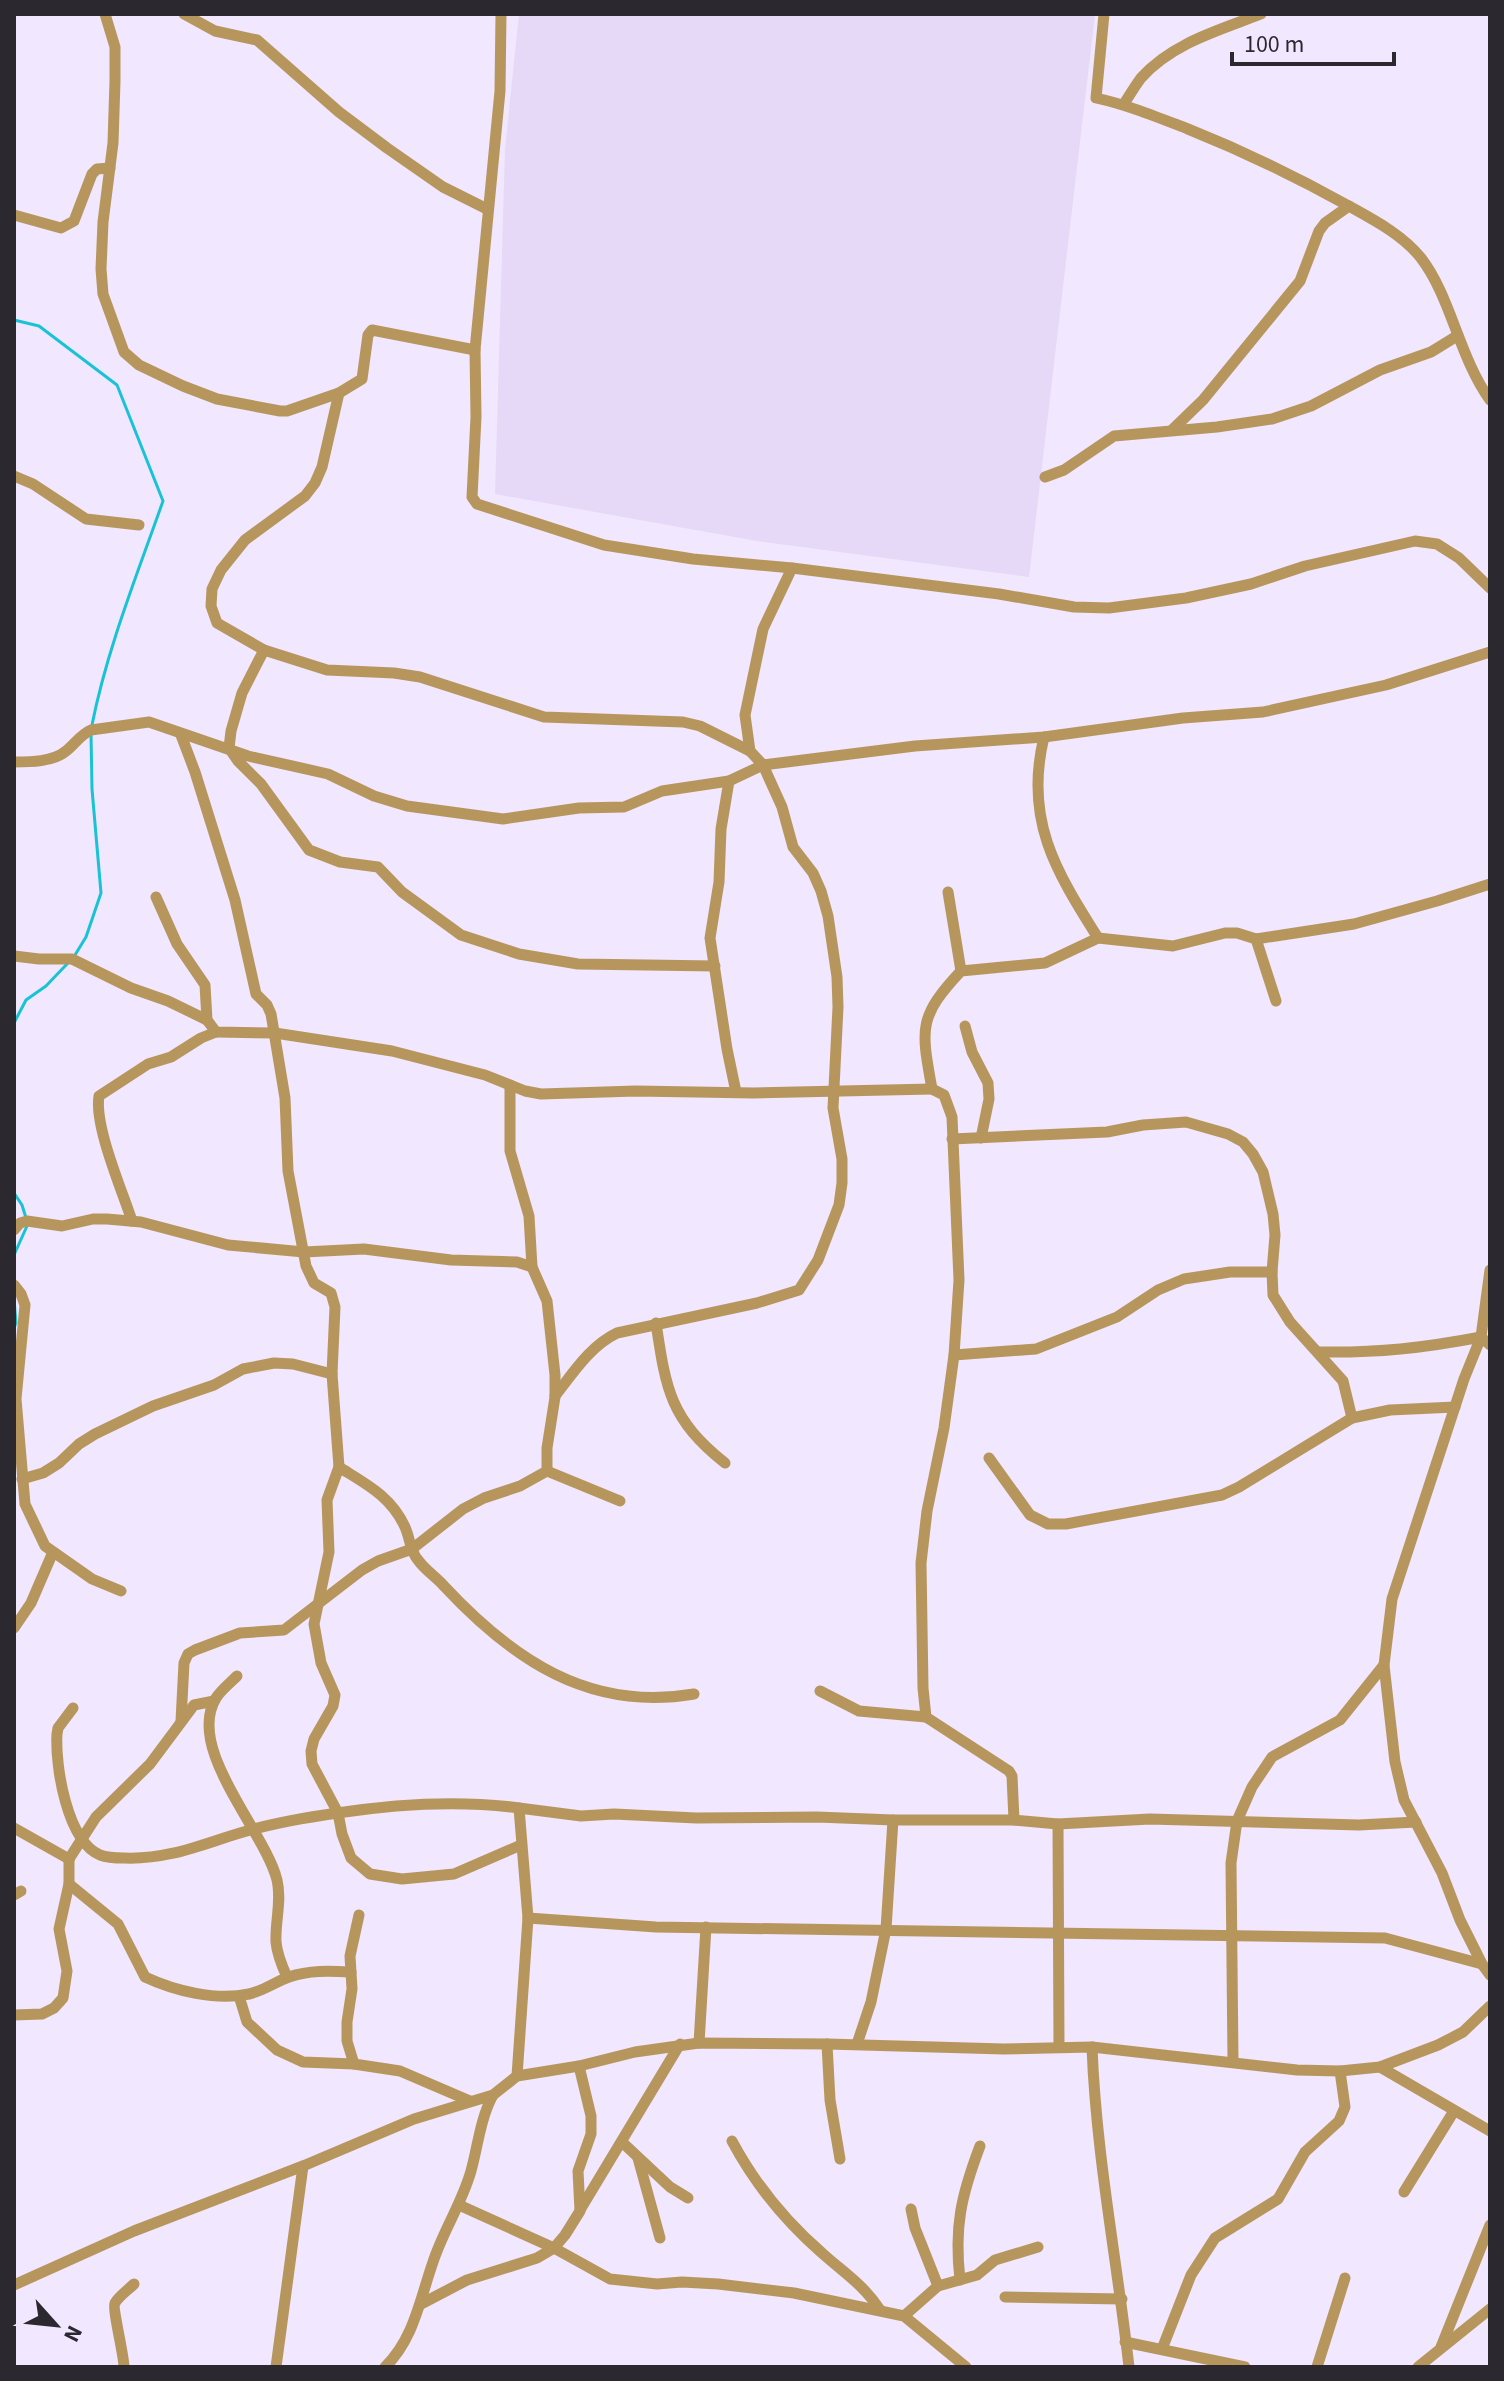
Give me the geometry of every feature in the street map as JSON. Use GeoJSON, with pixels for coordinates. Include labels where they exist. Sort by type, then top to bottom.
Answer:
{"type":"FeatureCollection","features":[{"type":"Feature","properties":{"kind":"street"},"geometry":{"type":"LineString","coordinates":[[105,14],[115,47],[113,143],[101,255],[103,294],[116,334],[132,361],[217,399],[287,411],[339,393],[362,379],[368,335],[372,330],[475,350]]}},
{"type":"Feature","properties":{"kind":"street"},"geometry":{"type":"LineString","coordinates":[[184,14],[215,31],[257,40],[339,112],[387,148],[443,187],[487,209]]}},
{"type":"Feature","properties":{"kind":"street"},"geometry":{"type":"LineString","coordinates":[[501,14],[500,91],[475,350],[472,497],[477,504],[604,545],[693,559],[999,594],[1074,607],[1109,608],[1216,592],[1305,566],[1415,541],[1437,544],[1459,558],[1490,588]]}},
{"type":"Feature","properties":{"kind":"street"},"geometry":{"type":"LineString","coordinates":[[1104,14],[1096,98],[1124,104],[1261,158],[1381,224],[1419,256],[1431,273],[1472,371],[1490,400]]}},
{"type":"Feature","properties":{"kind":"street"},"geometry":{"type":"LineString","coordinates":[[1124,104],[1141,78],[1161,61],[1209,33],[1261,14]]}},
{"type":"Feature","properties":{"kind":"street"},"geometry":{"type":"LineString","coordinates":[[14,215],[61,228],[67,226],[74,221],[92,174],[97,169],[110,168]]}},
{"type":"Feature","properties":{"kind":"street"},"geometry":{"type":"LineString","coordinates":[[1172,430],[1203,400],[1300,281],[1325,223],[1349,206]]}},
{"type":"Feature","properties":{"kind":"street"},"geometry":{"type":"LineString","coordinates":[[1045,477],[1072,466],[1114,436],[1272,419],[1311,406],[1380,370],[1431,352],[1457,336]]}},
{"type":"Feature","properties":{"kind":"street"},"geometry":{"type":"LineString","coordinates":[[339,393],[322,467],[315,483],[305,496],[245,540],[221,570],[212,589],[211,606],[217,623],[264,650],[334,671],[420,677],[544,717],[683,722],[700,726],[750,751],[763,765],[782,807],[793,847],[813,873],[828,916],[838,1007],[833,1089],[834,1120],[842,1159],[841,1194],[823,1248],[804,1286],[757,1303],[656,1323],[607,1337],[586,1357],[555,1397]]}},
{"type":"Feature","properties":{"kind":"street"},"geometry":{"type":"LineString","coordinates":[[14,476],[33,484],[86,519],[139,525]]}},
{"type":"Feature","properties":{"kind":"street"},"geometry":{"type":"LineString","coordinates":[[750,751],[745,715],[763,629],[792,568]]}},
{"type":"Feature","properties":{"kind":"street"},"geometry":{"type":"LineString","coordinates":[[264,650],[242,693],[229,748],[261,784],[309,850],[340,862],[378,867],[402,892],[461,935],[519,954],[578,964],[715,966]]}},
{"type":"Feature","properties":{"kind":"street"},"geometry":{"type":"LineString","coordinates":[[14,762],[57,757],[91,730],[142,722],[248,756],[328,774],[374,796],[407,806],[503,819],[579,808],[624,807],[662,791],[729,781],[763,765],[915,746],[1044,737],[1183,718],[1263,712],[1386,685],[1490,652]]}},
{"type":"Feature","properties":{"kind":"street"},"geometry":{"type":"LineString","coordinates":[[181,735],[235,900],[256,994],[267,1005],[275,1033],[285,1098],[288,1171],[310,1278],[331,1293],[335,1307],[332,1374],[339,1467],[327,1500],[329,1552],[314,1624],[321,1663],[335,1695],[333,1706],[311,1751],[312,1764],[338,1813],[351,1858],[370,1874],[420,1879],[454,1874],[521,1845]]}},
{"type":"Feature","properties":{"kind":"street"},"geometry":{"type":"LineString","coordinates":[[1044,737],[1037,784],[1041,828],[1069,891],[1098,938]]}},
{"type":"Feature","properties":{"kind":"street"},"geometry":{"type":"LineString","coordinates":[[729,781],[710,938],[736,1092]]}},
{"type":"Feature","properties":{"kind":"street"},"geometry":{"type":"LineString","coordinates":[[932,1089],[925,1027],[927,1018],[937,996],[961,971],[1045,963],[1098,938],[1173,946],[1225,933],[1256,939],[1367,921],[1490,884]]}},
{"type":"Feature","properties":{"kind":"street"},"geometry":{"type":"LineString","coordinates":[[948,892],[961,971]]}},
{"type":"Feature","properties":{"kind":"street"},"geometry":{"type":"LineString","coordinates":[[156,897],[177,944],[205,985],[207,1020]]}},
{"type":"Feature","properties":{"kind":"street"},"geometry":{"type":"LineString","coordinates":[[1256,939],[1276,1001]]}},
{"type":"Feature","properties":{"kind":"street"},"geometry":{"type":"LineString","coordinates":[[14,956],[72,959],[207,1020],[216,1032]]}},
{"type":"Feature","properties":{"kind":"street"},"geometry":{"type":"LineString","coordinates":[[965,1026],[972,1052],[988,1083],[989,1099],[981,1138]]}},
{"type":"Feature","properties":{"kind":"street"},"geometry":{"type":"LineString","coordinates":[[132,1221],[105,1139],[97,1105],[99,1096],[148,1064],[171,1057],[216,1032],[275,1033],[392,1051],[485,1075],[541,1094],[932,1089],[944,1095],[948,1102],[952,1139],[959,1280],[954,1355],[921,1563],[926,1717]]}},
{"type":"Feature","properties":{"kind":"street"},"geometry":{"type":"LineString","coordinates":[[510,1085],[510,1151],[529,1216],[532,1267],[547,1301],[555,1397],[547,1448],[547,1471]]}},
{"type":"Feature","properties":{"kind":"street"},"geometry":{"type":"LineString","coordinates":[[952,1139],[1107,1132],[1143,1125],[1186,1122],[1228,1134],[1243,1142],[1263,1172],[1275,1235],[1273,1295],[1280,1308],[1343,1381],[1352,1418]]}},
{"type":"Feature","properties":{"kind":"street"},"geometry":{"type":"LineString","coordinates":[[14,1230],[27,1221],[51,1226],[93,1219],[132,1221],[218,1244],[304,1252],[364,1249],[451,1260],[517,1262],[532,1267]]}},
{"type":"Feature","properties":{"kind":"street"},"geometry":{"type":"LineString","coordinates":[[1490,1270],[1486,1341],[1455,1407],[1392,1599],[1384,1665],[1395,1762],[1404,1800],[1429,1844],[1460,1920],[1490,1975]]}},
{"type":"Feature","properties":{"kind":"street"},"geometry":{"type":"LineString","coordinates":[[954,1355],[1036,1349],[1117,1317],[1158,1290],[1184,1279],[1230,1272],[1272,1272]]}},
{"type":"Feature","properties":{"kind":"street"},"geometry":{"type":"LineString","coordinates":[[14,1285],[25,1305],[16,1399],[25,1504],[41,1543],[92,1579],[121,1591]]}},
{"type":"Feature","properties":{"kind":"street"},"geometry":{"type":"LineString","coordinates":[[656,1323],[665,1380],[678,1414],[690,1431],[725,1463]]}},
{"type":"Feature","properties":{"kind":"street"},"geometry":{"type":"LineString","coordinates":[[1319,1352],[1374,1353],[1486,1341]]}},
{"type":"Feature","properties":{"kind":"street"},"geometry":{"type":"LineString","coordinates":[[22,1479],[43,1473],[95,1434],[153,1406],[214,1385],[243,1369],[274,1363],[293,1364],[332,1374]]}},
{"type":"Feature","properties":{"kind":"street"},"geometry":{"type":"LineString","coordinates":[[989,1458],[1030,1515],[1048,1524],[1066,1524],[1222,1495],[1352,1418],[1390,1410],[1455,1407]]}},
{"type":"Feature","properties":{"kind":"street"},"geometry":{"type":"LineString","coordinates":[[339,1467],[387,1498],[406,1529],[416,1558],[458,1603],[503,1643],[572,1683],[604,1693],[694,1694]]}},
{"type":"Feature","properties":{"kind":"street"},"geometry":{"type":"LineString","coordinates":[[547,1471],[620,1501]]}},
{"type":"Feature","properties":{"kind":"street"},"geometry":{"type":"LineString","coordinates":[[181,1721],[181,1680],[188,1654],[240,1633],[284,1630],[362,1570],[412,1549],[463,1509],[520,1486],[547,1471]]}},
{"type":"Feature","properties":{"kind":"street"},"geometry":{"type":"LineString","coordinates":[[14,1628],[31,1603],[53,1552]]}},
{"type":"Feature","properties":{"kind":"street"},"geometry":{"type":"LineString","coordinates":[[1233,2061],[1231,1863],[1237,1821],[1252,1787],[1272,1757],[1340,1720],[1384,1665]]}},
{"type":"Feature","properties":{"kind":"street"},"geometry":{"type":"LineString","coordinates":[[237,1676],[214,1701],[209,1728],[213,1754],[277,1881],[279,1907],[276,1943],[287,1977]]}},
{"type":"Feature","properties":{"kind":"street"},"geometry":{"type":"LineString","coordinates":[[820,1691],[859,1711],[926,1717],[1009,1771],[1012,1776],[1014,1820]]}},
{"type":"Feature","properties":{"kind":"street"},"geometry":{"type":"LineString","coordinates":[[14,2015],[42,2014],[54,2008],[63,1998],[67,1971],[59,1929],[69,1884],[69,1859],[81,1838],[107,1805],[150,1764],[194,1705],[214,1701]]}},
{"type":"Feature","properties":{"kind":"street"},"geometry":{"type":"LineString","coordinates":[[73,1708],[58,1728],[65,1800],[81,1838],[98,1854],[109,1857],[165,1857],[252,1829],[338,1813],[450,1803],[488,1804],[581,1816],[1014,1820],[1058,1824],[1150,1819],[1359,1825],[1416,1822]]}},
{"type":"Feature","properties":{"kind":"street"},"geometry":{"type":"LineString","coordinates":[[517,2076],[528,1918],[519,1808]]}},
{"type":"Feature","properties":{"kind":"street"},"geometry":{"type":"LineString","coordinates":[[857,2044],[871,2002],[886,1929],[893,1820]]}},
{"type":"Feature","properties":{"kind":"street"},"geometry":{"type":"LineString","coordinates":[[1058,1824],[1059,2047]]}},
{"type":"Feature","properties":{"kind":"street"},"geometry":{"type":"LineString","coordinates":[[14,1828],[69,1859]]}},
{"type":"Feature","properties":{"kind":"street"},"geometry":{"type":"LineString","coordinates":[[69,1884],[118,1924],[145,1977],[199,1993],[239,1996],[307,1972],[351,1972]]}},
{"type":"Feature","properties":{"kind":"street"},"geometry":{"type":"LineString","coordinates":[[354,2064],[347,2041],[350,1956],[359,1915]]}},
{"type":"Feature","properties":{"kind":"street"},"geometry":{"type":"LineString","coordinates":[[528,1918],[656,1927],[1385,1938],[1482,1964]]}},
{"type":"Feature","properties":{"kind":"street"},"geometry":{"type":"LineString","coordinates":[[699,2043],[706,1927]]}},
{"type":"Feature","properties":{"kind":"street"},"geometry":{"type":"LineString","coordinates":[[239,1996],[247,2022],[259,2036],[284,2055],[303,2062],[354,2064],[400,2071],[470,2101]]}},
{"type":"Feature","properties":{"kind":"street"},"geometry":{"type":"LineString","coordinates":[[14,2285],[134,2231],[303,2166],[414,2119],[493,2095],[517,2076],[579,2066],[635,2052],[699,2043],[1004,2049],[1092,2047],[1340,2071],[1380,2067],[1407,2058],[1463,2032],[1490,2006]]}},
{"type":"Feature","properties":{"kind":"street"},"geometry":{"type":"LineString","coordinates":[[421,2304],[467,2280],[537,2258],[554,2248],[623,2143],[680,2044]]}},
{"type":"Feature","properties":{"kind":"street"},"geometry":{"type":"LineString","coordinates":[[827,2044],[830,2100],[840,2159]]}},
{"type":"Feature","properties":{"kind":"street"},"geometry":{"type":"LineString","coordinates":[[1092,2047],[1100,2168],[1122,2299],[1129,2367]]}},
{"type":"Feature","properties":{"kind":"street"},"geometry":{"type":"LineString","coordinates":[[579,2066],[591,2116],[591,2134],[578,2171],[580,2211]]}},
{"type":"Feature","properties":{"kind":"street"},"geometry":{"type":"LineString","coordinates":[[1380,2067],[1490,2131]]}},
{"type":"Feature","properties":{"kind":"street"},"geometry":{"type":"LineString","coordinates":[[1162,2349],[1191,2275],[1215,2238],[1278,2199],[1305,2152],[1339,2121],[1345,2107],[1340,2071]]}},
{"type":"Feature","properties":{"kind":"street"},"geometry":{"type":"LineString","coordinates":[[385,2367],[397,2356],[421,2304],[433,2262],[471,2173],[483,2120],[493,2095]]}},
{"type":"Feature","properties":{"kind":"street"},"geometry":{"type":"LineString","coordinates":[[1404,2192],[1454,2111]]}},
{"type":"Feature","properties":{"kind":"street"},"geometry":{"type":"LineString","coordinates":[[732,2141],[762,2191],[822,2254],[864,2288],[880,2310]]}},
{"type":"Feature","properties":{"kind":"street"},"geometry":{"type":"LineString","coordinates":[[623,2143],[670,2187],[688,2198]]}},
{"type":"Feature","properties":{"kind":"street"},"geometry":{"type":"LineString","coordinates":[[960,2280],[956,2246],[958,2220],[980,2146]]}},
{"type":"Feature","properties":{"kind":"street"},"geometry":{"type":"LineString","coordinates":[[638,2156],[660,2238]]}},
{"type":"Feature","properties":{"kind":"street"},"geometry":{"type":"LineString","coordinates":[[276,2367],[303,2166]]}},
{"type":"Feature","properties":{"kind":"street"},"geometry":{"type":"LineString","coordinates":[[459,2205],[554,2248],[610,2279],[657,2284],[718,2284],[794,2293],[904,2316],[966,2367]]}},
{"type":"Feature","properties":{"kind":"street"},"geometry":{"type":"LineString","coordinates":[[911,2209],[919,2240],[938,2286]]}},
{"type":"Feature","properties":{"kind":"street"},"geometry":{"type":"LineString","coordinates":[[1441,2347],[1490,2225]]}},
{"type":"Feature","properties":{"kind":"street"},"geometry":{"type":"LineString","coordinates":[[904,2316],[938,2286],[977,2275],[995,2260],[1038,2247]]}},
{"type":"Feature","properties":{"kind":"street"},"geometry":{"type":"LineString","coordinates":[[1317,2367],[1345,2278]]}},
{"type":"Feature","properties":{"kind":"street"},"geometry":{"type":"LineString","coordinates":[[124,2367],[123,2343],[112,2309],[114,2303],[134,2284]]}},
{"type":"Feature","properties":{"kind":"street"},"geometry":{"type":"LineString","coordinates":[[1005,2297],[1122,2299]]}},
{"type":"Feature","properties":{"kind":"street"},"geometry":{"type":"LineString","coordinates":[[1418,2367],[1490,2309]]}},
{"type":"Feature","properties":{"kind":"street"},"geometry":{"type":"LineString","coordinates":[[1125,2342],[1245,2367]]}},
{"type":"Feature","properties":{"kind":"street"},"geometry":{"type":"LineString","coordinates":[[1178,2354],[1185,2367]]}},
{"type":"Feature","properties":{"kind":"shaded area"},"geometry":{"type":"Polygon","coordinates":[[[519,14],[1095,14],[1029,577],[757,541],[495,494],[505,150],[519,14]]]}},
{"type":"Feature","properties":{"kind":"waterway"},"geometry":{"type":"LineString","coordinates":[[14,320],[39,326],[117,385],[163,501],[114,640],[92,725]]}},
{"type":"Feature","properties":{"kind":"waterway"},"geometry":{"type":"LineString","coordinates":[[75,955],[86,937],[101,893],[92,789],[91,733]]}},
{"type":"Feature","properties":{"kind":"waterway"},"geometry":{"type":"LineString","coordinates":[[14,1023],[26,1000],[46,986],[67,964]]}},
{"type":"Feature","properties":{"kind":"waterway"},"geometry":{"type":"LineString","coordinates":[[14,1193],[26,1218]]}},
{"type":"Feature","properties":{"kind":"waterway"},"geometry":{"type":"LineString","coordinates":[[14,1255],[27,1226]]}},
{"type":"Feature","properties":{"kind":"waterway"},"geometry":{"type":"LineString","coordinates":[[14,1299],[14,1328]]}}]}
